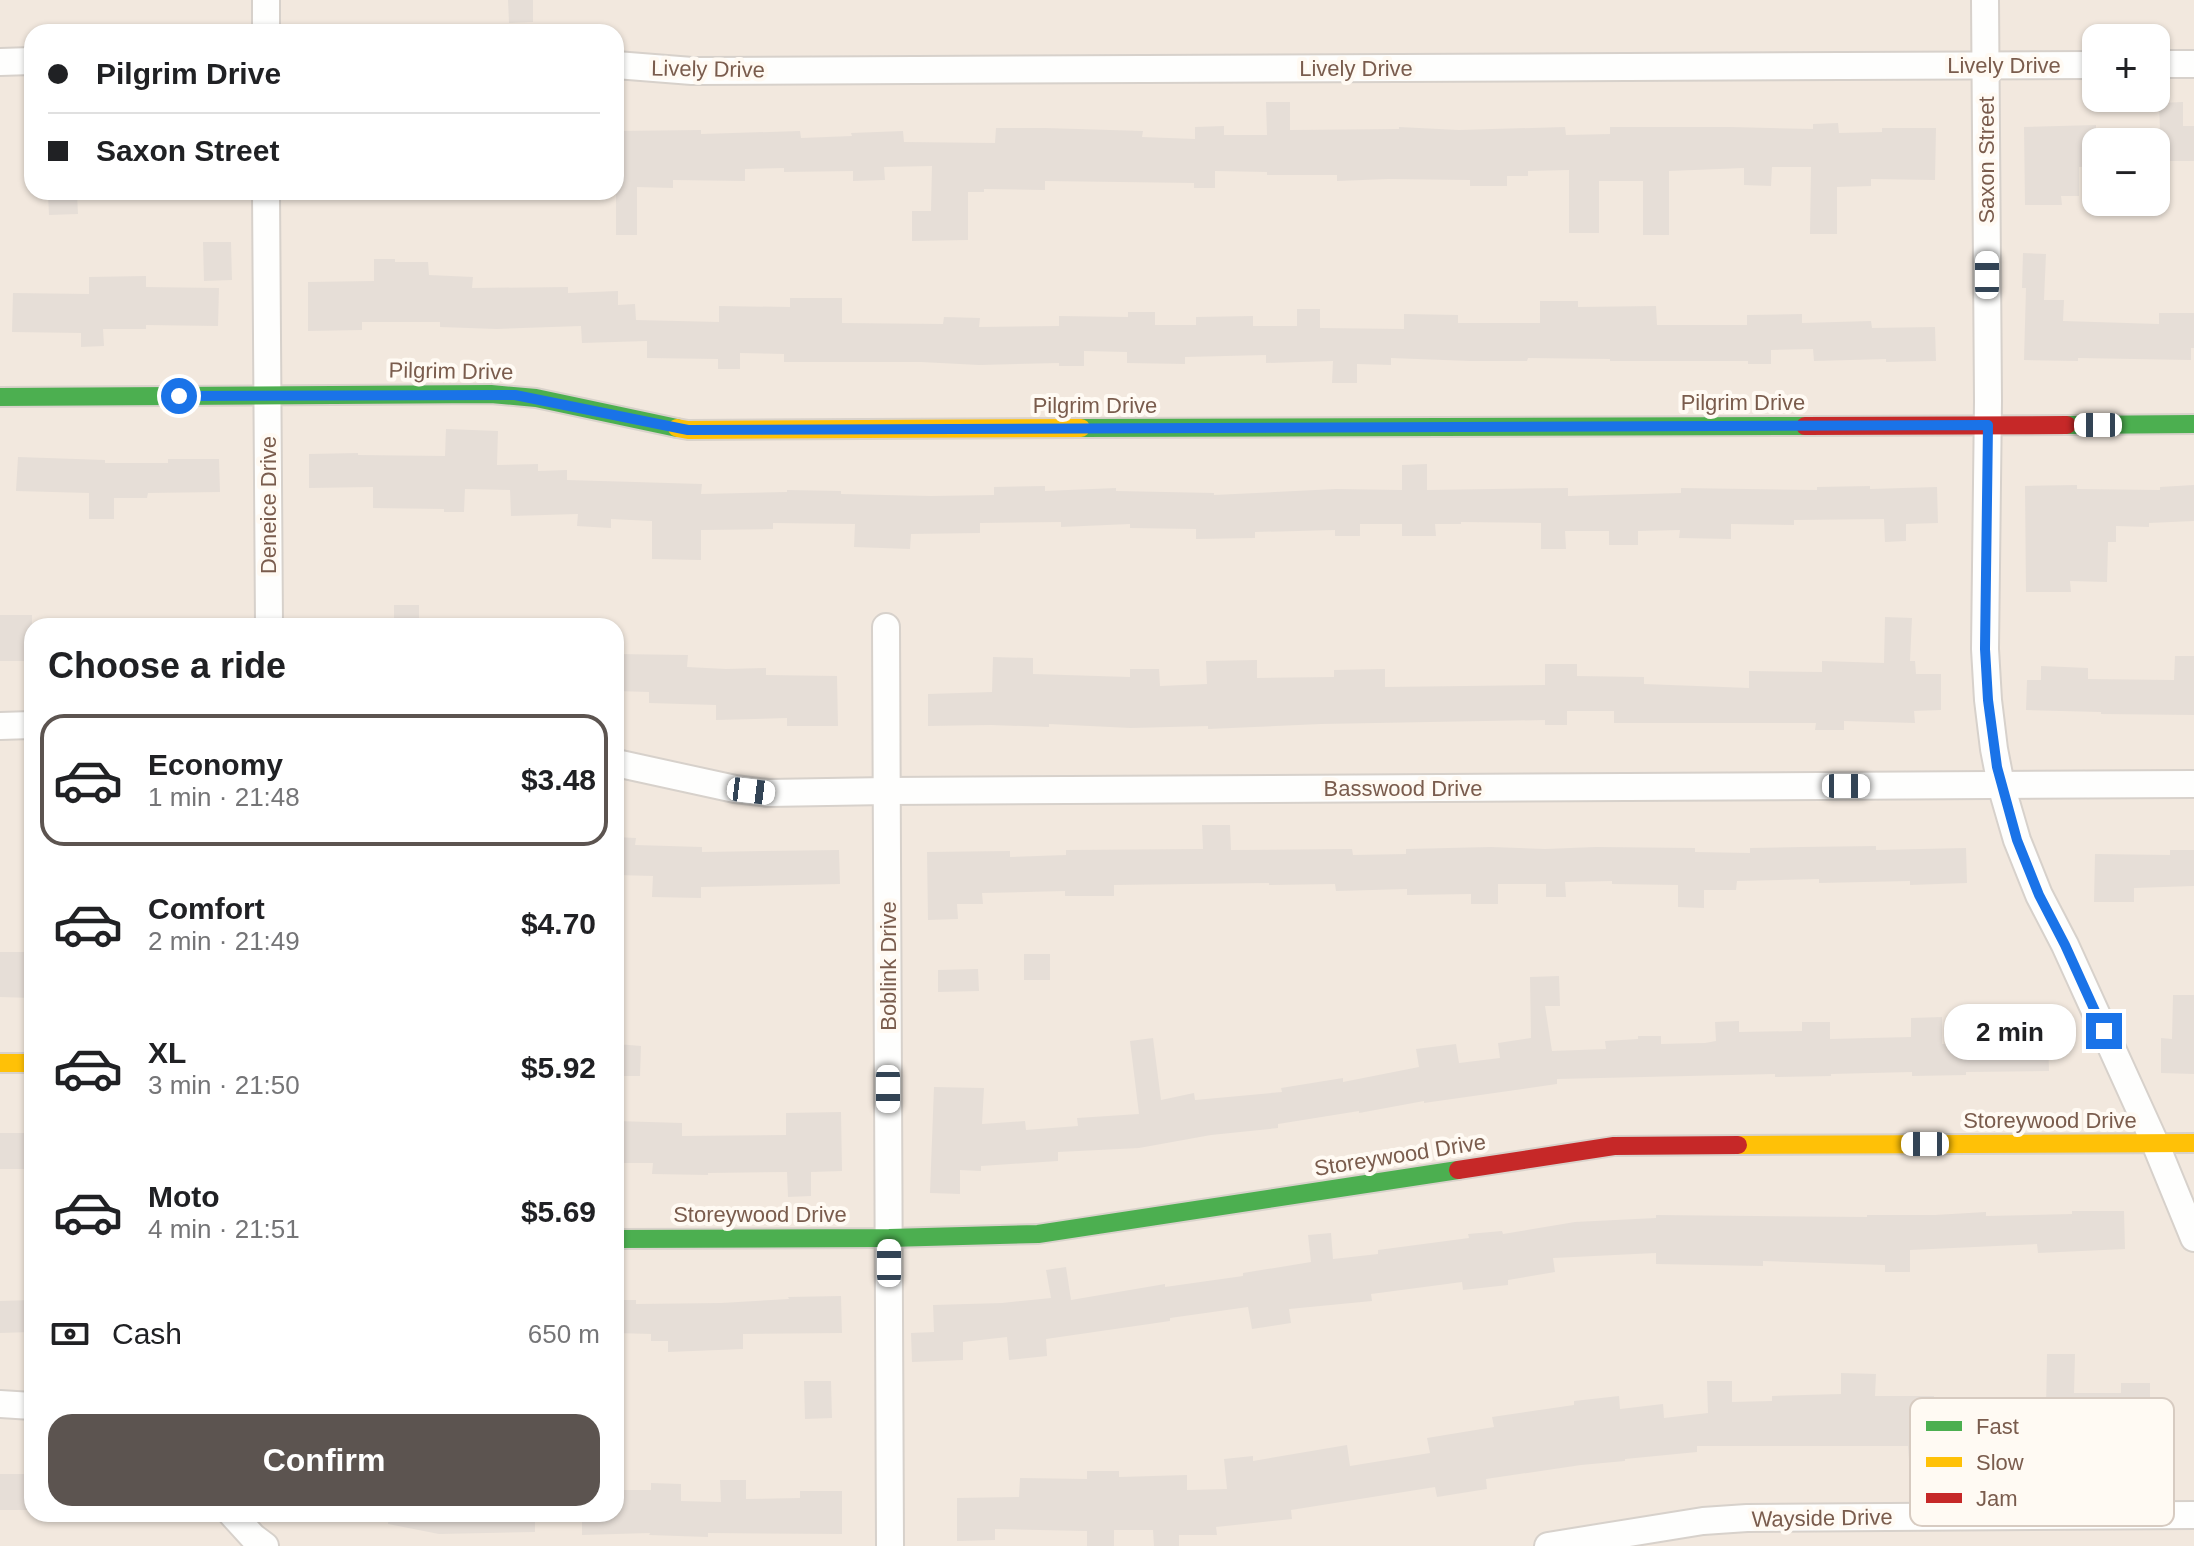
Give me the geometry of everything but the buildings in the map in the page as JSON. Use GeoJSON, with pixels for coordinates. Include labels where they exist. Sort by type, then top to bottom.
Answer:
{"type":"FeatureCollection","features":[{"type":"Feature","properties":{"kind":"street"},"geometry":{"type":"LineString","coordinates":[[266,0],[266,24]]}},
{"type":"Feature","properties":{"kind":"street","name":"Saxon Street"},"geometry":{"type":"LineString","coordinates":[[1985,0],[1988,425],[1985,649],[1994,749],[2017,840],[2039,895],[2155,1143],[2194,1238]]}},
{"type":"Feature","properties":{"kind":"street"},"geometry":{"type":"LineString","coordinates":[[0,62],[24,61]]}},
{"type":"Feature","properties":{"kind":"street"},"geometry":{"type":"LineString","coordinates":[[2170,64],[2194,64]]}},
{"type":"Feature","properties":{"kind":"street","name":"Lively Drive"},"geometry":{"type":"LineString","coordinates":[[624,66],[692,71],[2082,65]]}},
{"type":"Feature","properties":{"kind":"street","name":"Deneice Drive"},"geometry":{"type":"LineString","coordinates":[[266,200],[269,618]]}},
{"type":"Feature","properties":{"kind":"street","name":"Pilgrim Drive"},"geometry":{"type":"LineString","coordinates":[[0,397],[515,395],[688,430],[2194,424]]}},
{"type":"Feature","properties":{"kind":"street","name":"Boblink Drive"},"geometry":{"type":"LineString","coordinates":[[886,627],[890,1546]]}},
{"type":"Feature","properties":{"kind":"street"},"geometry":{"type":"LineString","coordinates":[[0,726],[24,725]]}},
{"type":"Feature","properties":{"kind":"street","name":"Basswood Drive"},"geometry":{"type":"LineString","coordinates":[[624,765],[735,789],[768,793],[2194,784]]}},
{"type":"Feature","properties":{"kind":"street"},"geometry":{"type":"LineString","coordinates":[[0,1063],[24,1063]]}},
{"type":"Feature","properties":{"kind":"street","name":"Storeywood Drive"},"geometry":{"type":"LineString","coordinates":[[624,1239],[889,1238],[1062,1231],[1614,1146],[2194,1143]]}},
{"type":"Feature","properties":{"kind":"street"},"geometry":{"type":"LineString","coordinates":[[0,1404],[24,1406]]}},
{"type":"Feature","properties":{"kind":"street","name":"Wayside Drive"},"geometry":{"type":"LineString","coordinates":[[2174,1515],[2194,1515]]}},
{"type":"Feature","properties":{"kind":"street","name":"Wayside Drive"},"geometry":{"type":"LineString","coordinates":[[1548,1546],[1703,1521],[1910,1517]]}},
{"type":"Feature","properties":{"kind":"street"},"geometry":{"type":"LineString","coordinates":[[239,1522],[265,1546]]}},
{"type":"Feature","properties":{"kind":"shaded area"},"geometry":{"type":"Polygon","coordinates":[[[0,0],[2194,0],[2194,1546],[0,1546],[0,0]]]}},
{"type":"Feature","properties":{"kind":"traffic: fast"},"geometry":{"type":"LineString","coordinates":[[0,397],[491,394],[536,398],[677,428]]}},
{"type":"Feature","properties":{"kind":"traffic: fast"},"geometry":{"type":"LineString","coordinates":[[2067,425],[2194,424]]}},
{"type":"Feature","properties":{"kind":"traffic: fast"},"geometry":{"type":"LineString","coordinates":[[1081,428],[1805,426]]}},
{"type":"Feature","properties":{"kind":"traffic: fast"},"geometry":{"type":"LineString","coordinates":[[624,1239],[1038,1234],[1458,1170]]}},
{"type":"Feature","properties":{"kind":"traffic: slow"},"geometry":{"type":"LineString","coordinates":[[677,428],[1081,428]]}},
{"type":"Feature","properties":{"kind":"traffic: slow"},"geometry":{"type":"LineString","coordinates":[[0,1063],[24,1063]]}},
{"type":"Feature","properties":{"kind":"traffic: slow"},"geometry":{"type":"LineString","coordinates":[[1738,1145],[2194,1143]]}},
{"type":"Feature","properties":{"kind":"traffic: jam"},"geometry":{"type":"LineString","coordinates":[[1805,426],[2067,425]]}},
{"type":"Feature","properties":{"kind":"traffic: jam"},"geometry":{"type":"LineString","coordinates":[[1458,1170],[1614,1146],[1738,1145]]}},
{"type":"Feature","properties":{"kind":"route"},"geometry":{"type":"LineString","coordinates":[[179,396],[515,395],[688,430],[1988,425],[1985,649],[1997,767],[2017,840],[2039,895],[2104,1031]]}}]}
